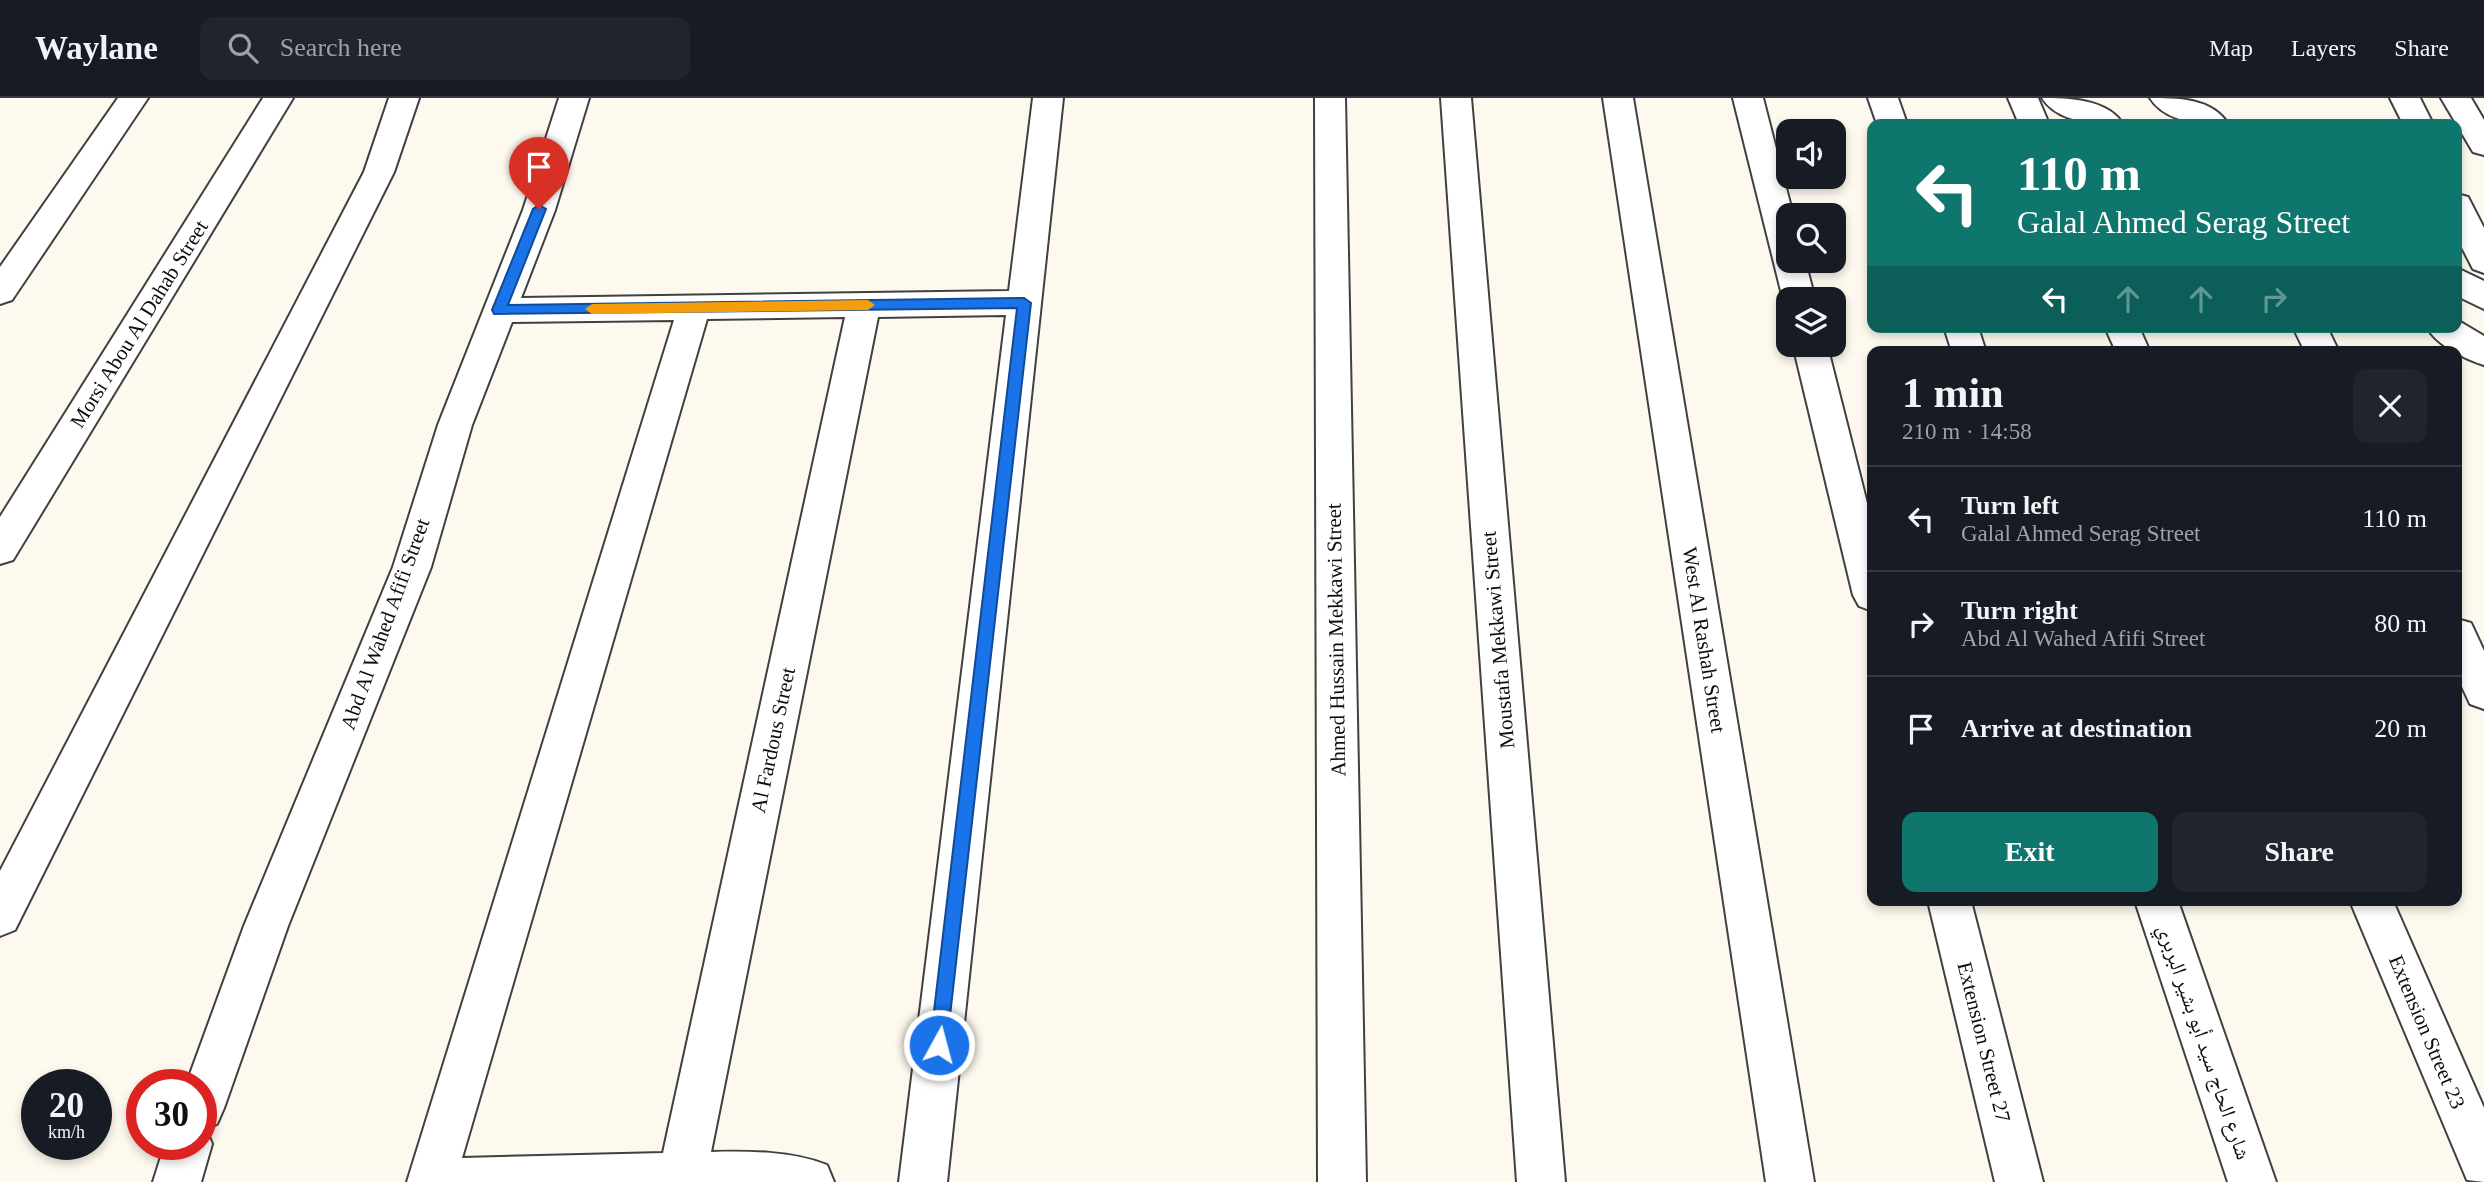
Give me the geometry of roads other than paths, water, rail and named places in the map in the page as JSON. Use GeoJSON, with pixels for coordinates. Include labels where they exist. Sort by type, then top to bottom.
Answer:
{"type":"FeatureCollection","features":[{"type":"Feature","properties":{"kind":"street"},"geometry":{"type":"LineString","coordinates":[[0,292],[133,98]]}},
{"type":"Feature","properties":{"kind":"street","name":"Morsi Abou Al Dahab Street"},"geometry":{"type":"LineString","coordinates":[[0,549],[278,98]]}},
{"type":"Feature","properties":{"kind":"street"},"geometry":{"type":"LineString","coordinates":[[0,915],[379,172],[404,98]]}},
{"type":"Feature","properties":{"kind":"street"},"geometry":{"type":"LineString","coordinates":[[574,98],[585,98]]}},
{"type":"Feature","properties":{"kind":"street","name":"Abd Al Wahed Afifi Street"},"geometry":{"type":"LineString","coordinates":[[215,1069],[266,926],[404,587],[444,459],[539,209],[574,98]]}},
{"type":"Feature","properties":{"kind":"street"},"geometry":{"type":"LineString","coordinates":[[923,1182],[1048,98]]}},
{"type":"Feature","properties":{"kind":"street","name":"Ahmed Hussain Mekkawi Street"},"geometry":{"type":"LineString","coordinates":[[1330,98],[1342,1182]]}},
{"type":"Feature","properties":{"kind":"street","name":"Moustafa Mekkawi Street"},"geometry":{"type":"LineString","coordinates":[[1455,98],[1541,1182]]}},
{"type":"Feature","properties":{"kind":"street","name":"West Al Rashah Street"},"geometry":{"type":"LineString","coordinates":[[1618,98],[1790,1182]]}},
{"type":"Feature","properties":{"kind":"street"},"geometry":{"type":"LineString","coordinates":[[1748,98],[1776,209]]}},
{"type":"Feature","properties":{"kind":"street"},"geometry":{"type":"LineString","coordinates":[[1883,98],[1890,119]]}},
{"type":"Feature","properties":{"kind":"street"},"geometry":{"type":"LineString","coordinates":[[2023,98],[2032,119]]}},
{"type":"Feature","properties":{"kind":"street"},"geometry":{"type":"LineString","coordinates":[[2057,98],[2098,119]]}},
{"type":"Feature","properties":{"kind":"street"},"geometry":{"type":"LineString","coordinates":[[2165,98],[2198,114]]}},
{"type":"Feature","properties":{"kind":"street"},"geometry":{"type":"LineString","coordinates":[[2405,98],[2416,119]]}},
{"type":"Feature","properties":{"kind":"street"},"geometry":{"type":"LineString","coordinates":[[2456,98],[2484,145]]}},
{"type":"Feature","properties":{"kind":"street"},"geometry":{"type":"LineString","coordinates":[[2462,215],[2484,261]]}},
{"type":"Feature","properties":{"kind":"street"},"geometry":{"type":"LineString","coordinates":[[2462,283],[2484,297]]}},
{"type":"Feature","properties":{"kind":"street"},"geometry":{"type":"LineString","coordinates":[[499,310],[1024,303]]}},
{"type":"Feature","properties":{"kind":"street","name":"Al Fardous Street"},"geometry":{"type":"LineString","coordinates":[[682,1176],[864,305]]}},
{"type":"Feature","properties":{"kind":"street"},"geometry":{"type":"LineString","coordinates":[[431,1182],[694,307]]}},
{"type":"Feature","properties":{"kind":"street"},"geometry":{"type":"LineString","coordinates":[[2453,333],[2484,352]]}},
{"type":"Feature","properties":{"kind":"street"},"geometry":{"type":"LineString","coordinates":[[1813,357],[1867,575]]}},
{"type":"Feature","properties":{"kind":"street"},"geometry":{"type":"LineString","coordinates":[[2462,646],[2484,692]]}},
{"type":"Feature","properties":{"kind":"street","name":"Extension Street 27"},"geometry":{"type":"LineString","coordinates":[[1950,906],[2019,1182]]}},
{"type":"Feature","properties":{"kind":"street","name":"شارع الحاج سيد أبو بشير البربري"},"geometry":{"type":"LineString","coordinates":[[2158,906],[2252,1182]]}},
{"type":"Feature","properties":{"kind":"street","name":"Extension Street 23"},"geometry":{"type":"LineString","coordinates":[[2373,906],[2484,1163]]}},
{"type":"Feature","properties":{"kind":"street"},"geometry":{"type":"LineString","coordinates":[[177,1182],[184,1160]]}},
{"type":"Feature","properties":{"kind":"street"},"geometry":{"type":"LineString","coordinates":[[460,1182],[682,1176],[810,1182]]}}]}
